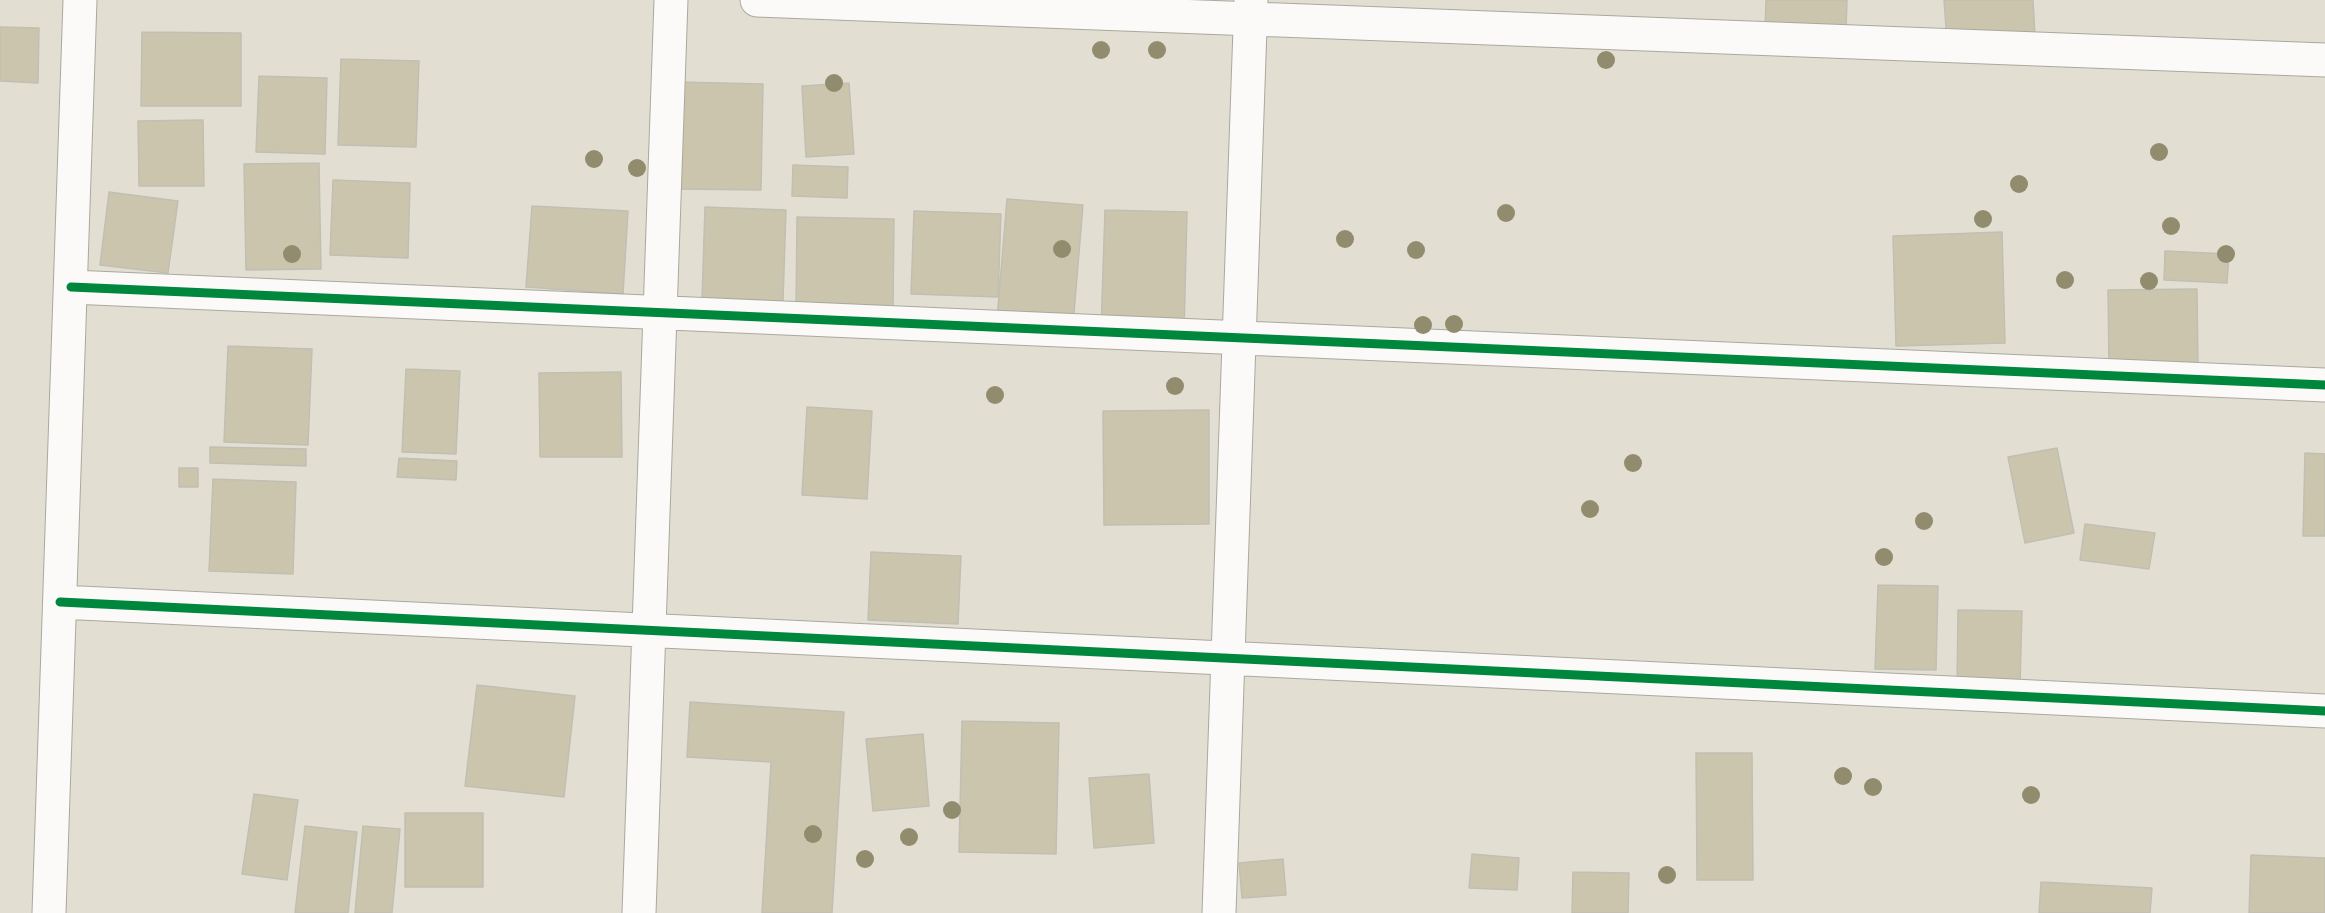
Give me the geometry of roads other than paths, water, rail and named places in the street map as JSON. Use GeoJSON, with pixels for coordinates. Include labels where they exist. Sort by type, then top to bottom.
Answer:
{"type":"FeatureCollection","features":[{"type":"Feature","properties":{"kind":"street"},"geometry":{"type":"LineString","coordinates":[[49,913],[81,0]]}},
{"type":"Feature","properties":{"kind":"street"},"geometry":{"type":"LineString","coordinates":[[639,913],[671,0]]}},
{"type":"Feature","properties":{"kind":"street"},"geometry":{"type":"LineString","coordinates":[[757,0],[1250,10],[2325,60]]}},
{"type":"Feature","properties":{"kind":"street"},"geometry":{"type":"LineString","coordinates":[[1219,913],[1250,10]]}},
{"type":"Feature","properties":{"kind":"street"},"geometry":{"type":"LineString","coordinates":[[71,287],[2325,385]]}},
{"type":"Feature","properties":{"kind":"street"},"geometry":{"type":"LineString","coordinates":[[60,602],[2325,711]]}}]}
